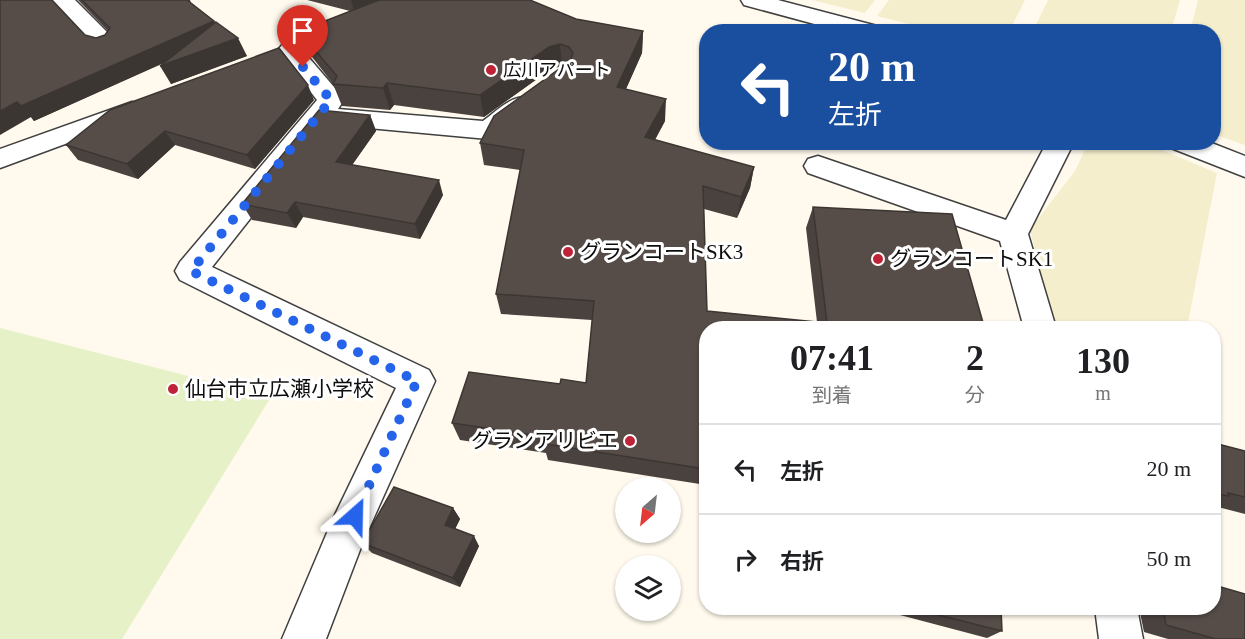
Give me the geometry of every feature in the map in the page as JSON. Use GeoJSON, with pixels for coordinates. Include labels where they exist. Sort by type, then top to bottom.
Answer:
{"type":"FeatureCollection","features":[{"type":"Feature","properties":{"kind":"street"},"geometry":{"type":"LineString","coordinates":[[62,0],[106,44]]}},
{"type":"Feature","properties":{"kind":"street"},"geometry":{"type":"LineString","coordinates":[[752,0],[843,24]]}},
{"type":"Feature","properties":{"kind":"street"},"geometry":{"type":"LineString","coordinates":[[290,50],[331,100],[191,271],[417,381],[346,535],[304,639]]}},
{"type":"Feature","properties":{"kind":"street"},"geometry":{"type":"LineString","coordinates":[[318,115],[488,130],[543,89]]}},
{"type":"Feature","properties":{"kind":"street"},"geometry":{"type":"LineString","coordinates":[[0,159],[156,100]]}},
{"type":"Feature","properties":{"kind":"street"},"geometry":{"type":"LineString","coordinates":[[1038,321],[1013,234],[1057,150]]}},
{"type":"Feature","properties":{"kind":"street"},"geometry":{"type":"LineString","coordinates":[[1201,150],[1245,167]]}},
{"type":"Feature","properties":{"kind":"street"},"geometry":{"type":"LineString","coordinates":[[818,166],[1013,234]]}},
{"type":"Feature","properties":{"kind":"street"},"geometry":{"type":"LineString","coordinates":[[1117,615],[1121,639]]}},
{"type":"Feature","properties":{"kind":"shaded area"},"geometry":{"type":"Polygon","coordinates":[[[812,0],[875,0],[865,13],[812,0]]]}},
{"type":"Feature","properties":{"kind":"shaded area"},"geometry":{"type":"Polygon","coordinates":[[[889,0],[1025,0],[1013,24],[908,24],[877,16],[889,0]]]}},
{"type":"Feature","properties":{"kind":"shaded area"},"geometry":{"type":"Polygon","coordinates":[[[1048,0],[1180,0],[1173,24],[1036,24],[1048,0]]]}},
{"type":"Feature","properties":{"kind":"shaded area"},"geometry":{"type":"Polygon","coordinates":[[[1198,0],[1245,0],[1245,145],[1221,136],[1221,24],[1192,24],[1198,0]]]}},
{"type":"Feature","properties":{"kind":"shaded area"},"geometry":{"type":"Polygon","coordinates":[[[1085,150],[1162,150],[1217,173],[1188,321],[1051,321],[1030,229],[1075,171],[1085,150]]]}},
{"type":"Feature","properties":{"kind":"green space"},"geometry":{"type":"Polygon","coordinates":[[[0,328],[271,397],[122,639],[0,639],[0,328]]]}},
{"type":"Feature","properties":{"kind":"building"},"geometry":{"type":"Polygon","coordinates":[[[0,0],[52,0],[85,35],[96,38],[105,35],[110,28],[82,0],[187,0],[214,21],[21,106],[17,102],[0,111],[0,0]]]}},
{"type":"Feature","properties":{"kind":"building"},"geometry":{"type":"Polygon","coordinates":[[[379,0],[530,0],[576,19],[643,31],[617,87],[666,99],[645,137],[754,167],[741,197],[703,186],[707,311],[807,321],[699,321],[699,468],[545,444],[547,437],[452,423],[469,372],[560,384],[561,379],[586,383],[594,301],[496,294],[524,150],[480,143],[494,116],[570,61],[573,53],[569,47],[560,44],[549,47],[480,95],[387,83],[383,88],[333,84],[337,76],[299,31],[379,0]]]}},
{"type":"Feature","properties":{"kind":"building"},"geometry":{"type":"Polygon","coordinates":[[[216,22],[238,38],[160,66],[216,22]]]}},
{"type":"Feature","properties":{"kind":"building"},"geometry":{"type":"Polygon","coordinates":[[[279,48],[308,85],[247,155],[165,131],[127,164],[66,145],[110,110],[279,48]]]}},
{"type":"Feature","properties":{"kind":"building"},"geometry":{"type":"Polygon","coordinates":[[[319,110],[370,115],[336,162],[439,180],[415,224],[295,202],[287,213],[242,204],[319,110]]]}},
{"type":"Feature","properties":{"kind":"building"},"geometry":{"type":"Polygon","coordinates":[[[813,207],[952,214],[983,321],[827,321],[813,207]]]}},
{"type":"Feature","properties":{"kind":"building"},"geometry":{"type":"Polygon","coordinates":[[[1221,445],[1245,451],[1245,497],[1228,493],[1229,496],[1221,494],[1221,445]]]}},
{"type":"Feature","properties":{"kind":"building"},"geometry":{"type":"Polygon","coordinates":[[[394,487],[453,508],[445,525],[474,536],[453,578],[362,543],[394,487]]]}},
{"type":"Feature","properties":{"kind":"building"},"geometry":{"type":"Polygon","coordinates":[[[1221,587],[1245,594],[1245,639],[1216,639],[1166,625],[1164,615],[1221,615],[1221,587]]]}},
{"type":"Feature","properties":{"kind":"building"},"geometry":{"type":"Polygon","coordinates":[[[939,615],[1001,615],[1002,631],[939,615]]]}},
{"type":"Feature","properties":{"kind":"place","name":"広川アパート"},"geometry":{"type":"Point","coordinates":[491,70]}},
{"type":"Feature","properties":{"kind":"place","name":"グランコートSK3"},"geometry":{"type":"Point","coordinates":[568,252]}},
{"type":"Feature","properties":{"kind":"place","name":"グランコートSK1"},"geometry":{"type":"Point","coordinates":[878,259]}},
{"type":"Feature","properties":{"kind":"place","name":"仙台市立広瀬小学校"},"geometry":{"type":"Point","coordinates":[173,389]}},
{"type":"Feature","properties":{"kind":"place","name":"グランアリビエ"},"geometry":{"type":"Point","coordinates":[630,441]}},
{"type":"Feature","properties":{"kind":"route"},"geometry":{"type":"LineString","coordinates":[[303,67],[331,100],[191,271],[417,381],[355,516]]}}]}
